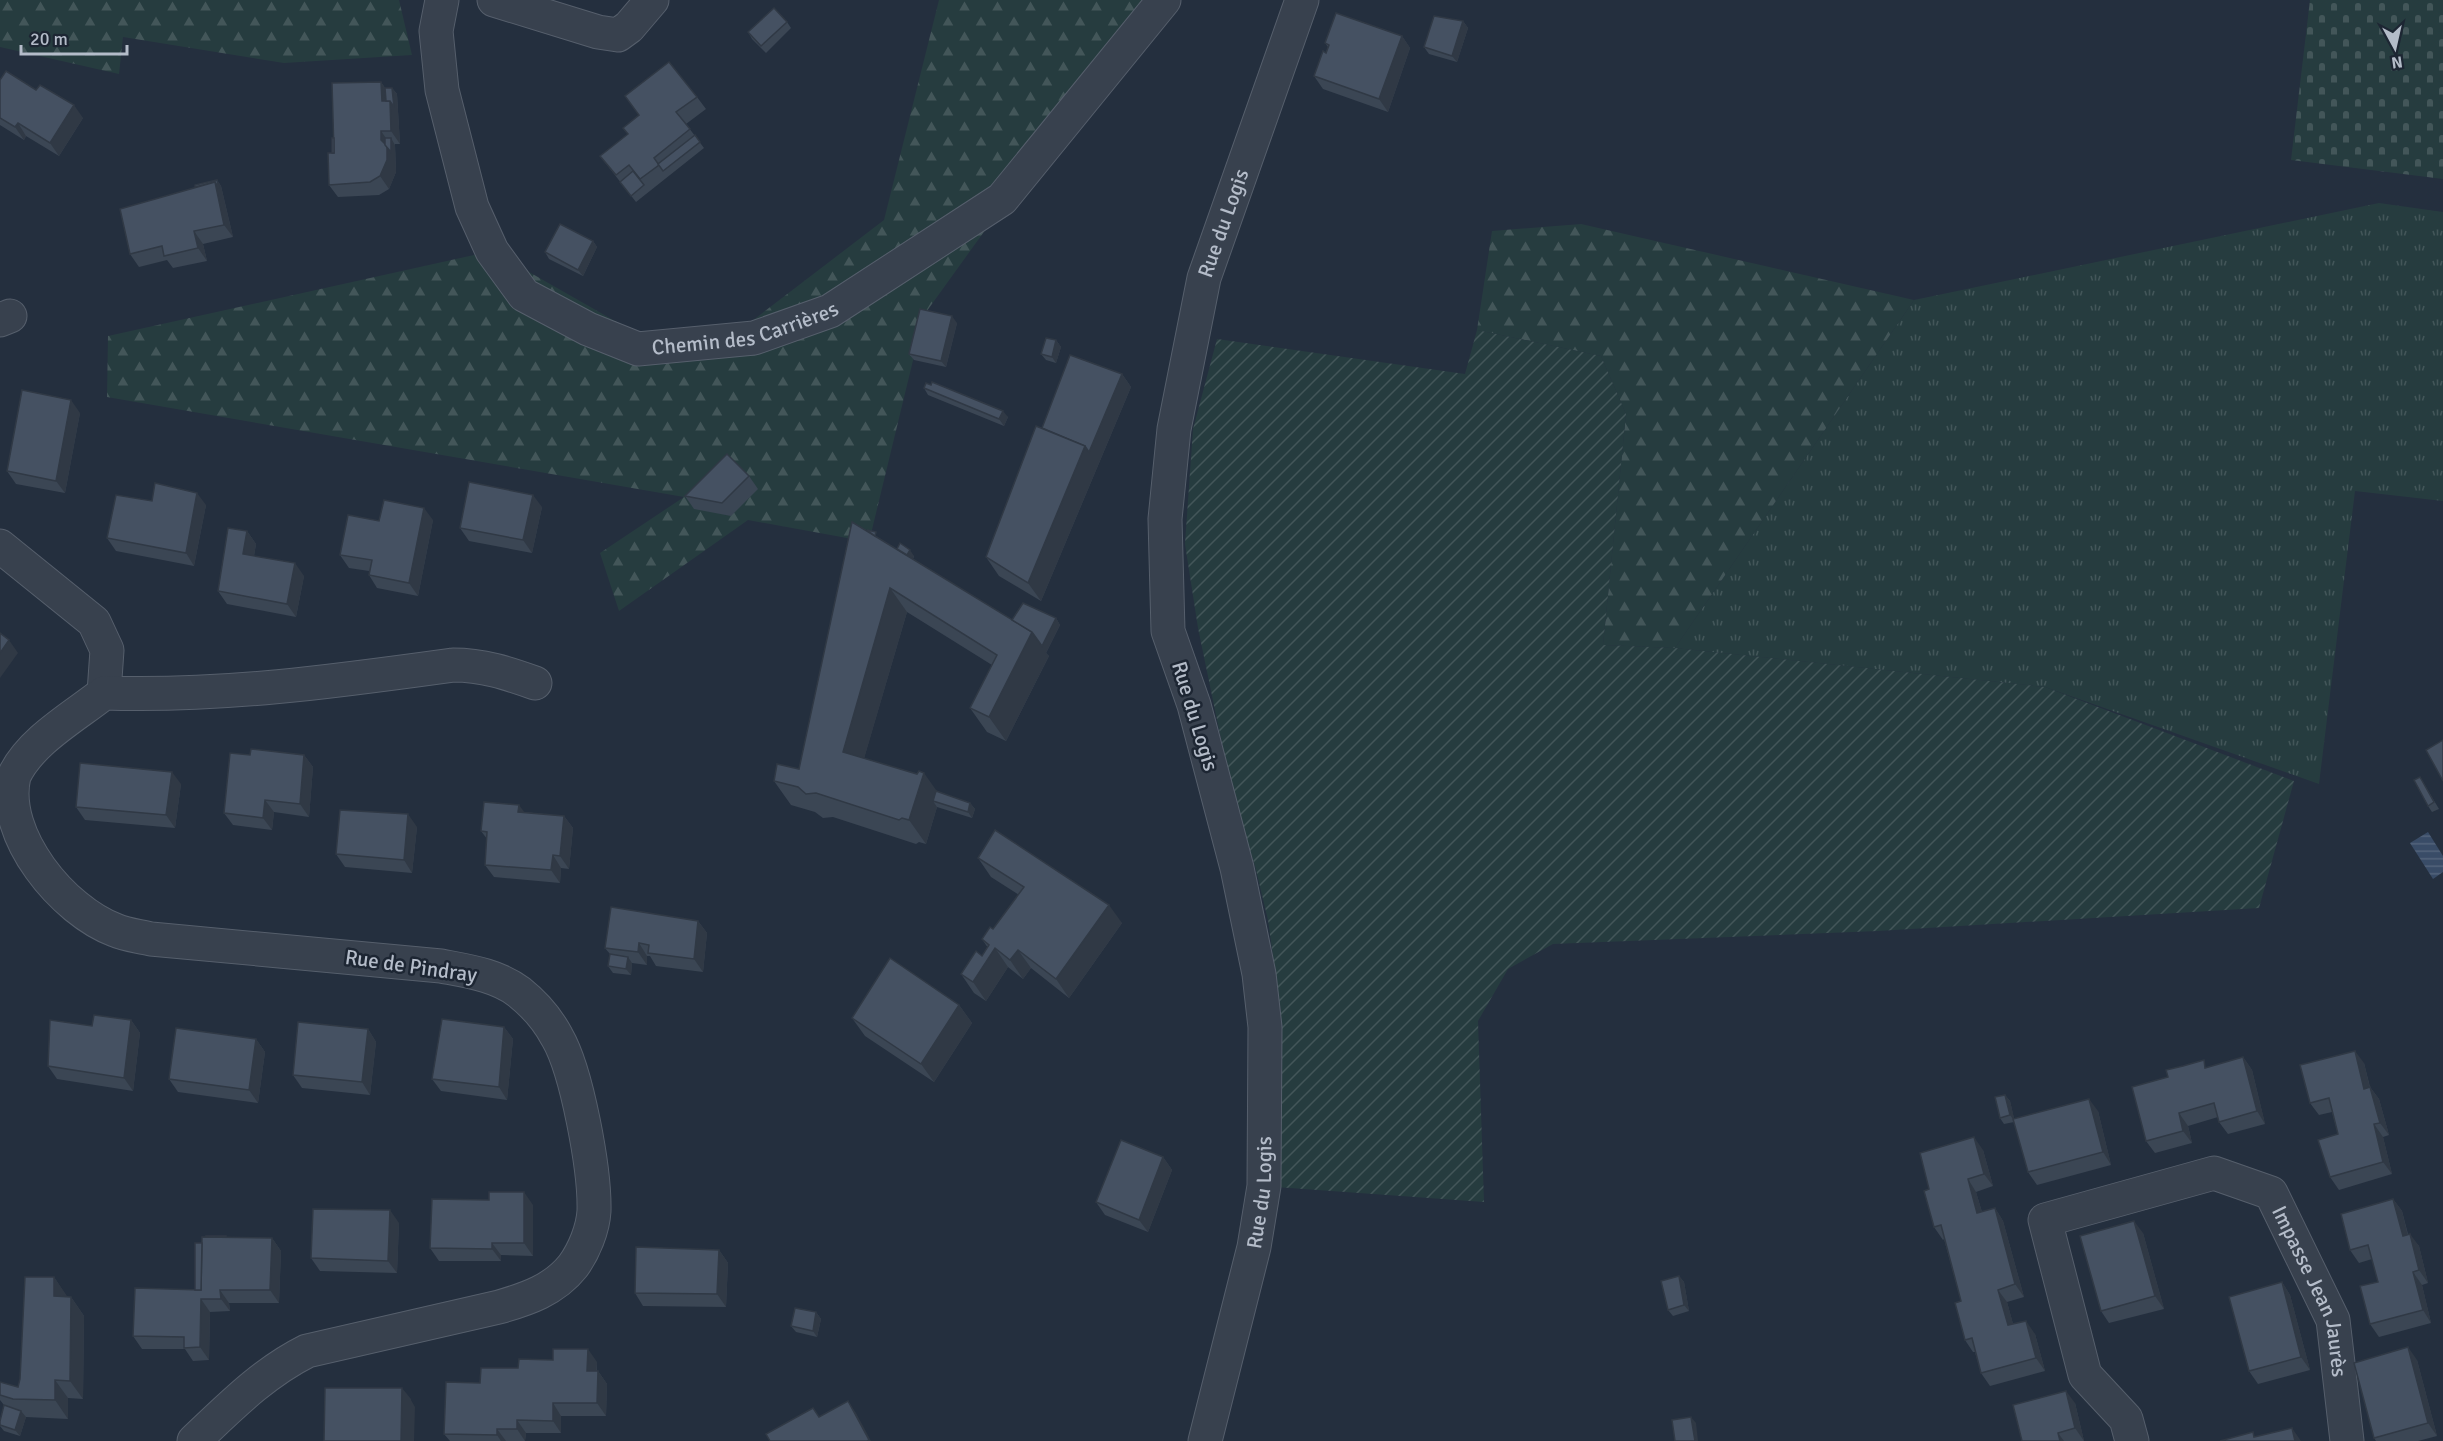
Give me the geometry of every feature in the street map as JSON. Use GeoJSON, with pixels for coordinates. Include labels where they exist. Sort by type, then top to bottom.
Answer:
{"type":"FeatureCollection","features":[{"type":"Feature","properties":{"kind":"street","name":"Chemin des Carrières"},"geometry":{"type":"LineString","coordinates":[[442,0],[436,31],[442,90],[472,207],[492,251],[524,295],[588,329],[638,349],[754,338],[830,311],[1002,199],[1164,0]]}},
{"type":"Feature","properties":{"kind":"street"},"geometry":{"type":"LineString","coordinates":[[495,0],[598,32],[618,34],[629,27],[652,0]]}},
{"type":"Feature","properties":{"kind":"street","name":"Rue du Logis"},"geometry":{"type":"LineString","coordinates":[[1205,1441],[1254,1247],[1264,1185],[1265,1027],[1259,974],[1237,868],[1194,705],[1168,631],[1165,519],[1174,429],[1204,278],[1302,0]]}},
{"type":"Feature","properties":{"kind":"street"},"geometry":{"type":"LineString","coordinates":[[0,546],[94,622],[107,650],[104,693],[174,695],[317,684],[453,665],[476,665],[535,683]]}},
{"type":"Feature","properties":{"kind":"street","name":"Rue de Pindray"},"geometry":{"type":"LineString","coordinates":[[104,693],[27,756],[14,777],[10,796],[11,817],[18,843],[32,864],[56,891],[82,911],[114,930],[151,939],[441,966],[485,975],[517,990],[538,1009],[558,1037],[574,1076],[590,1171],[594,1212],[587,1241],[574,1265],[556,1284],[529,1298],[499,1307],[307,1351],[280,1364],[250,1388],[194,1441]]}},
{"type":"Feature","properties":{"kind":"street","name":"Impasse Jean Jaurès"},"geometry":{"type":"LineString","coordinates":[[2132,1441],[2126,1419],[2085,1375],[2045,1220],[2214,1173],[2271,1193],[2333,1320],[2347,1441]]}},
{"type":"Feature","properties":{"kind":"green space"},"geometry":{"type":"Polygon","coordinates":[[[0,0],[399,0],[412,55],[284,63],[123,37],[119,74],[0,47],[0,0]]]}},
{"type":"Feature","properties":{"kind":"green space"},"geometry":{"type":"Polygon","coordinates":[[[939,0],[1151,0],[924,315],[869,542],[748,520],[619,611],[600,553],[684,497],[107,397],[108,336],[492,251],[636,333],[752,321],[884,220],[939,0]]]}},
{"type":"Feature","properties":{"kind":"green space"},"geometry":{"type":"Polygon","coordinates":[[[2310,0],[2443,0],[2443,179],[2291,160],[2310,0]]]}},
{"type":"Feature","properties":{"kind":"green space"},"geometry":{"type":"Polygon","coordinates":[[[2379,203],[2443,212],[2443,501],[2355,491],[2319,784],[2045,687],[1675,648],[1914,300],[2379,203]]]}},
{"type":"Feature","properties":{"kind":"green space"},"geometry":{"type":"Polygon","coordinates":[[[1581,224],[1914,300],[1675,648],[1603,645],[1626,414],[1601,356],[1477,330],[1492,231],[1581,224]]]}},
{"type":"Feature","properties":{"kind":"green space"},"geometry":{"type":"Polygon","coordinates":[[[1477,330],[1601,356],[1626,414],[1603,645],[1675,648],[2045,687],[2294,781],[2259,908],[1878,931],[1553,944],[1508,969],[1478,1021],[1484,1202],[1276,1187],[1282,1057],[1281,1014],[1268,920],[1255,866],[1234,802],[1198,628],[1185,544],[1193,429],[1217,339],[1465,374],[1477,330]]]}},
{"type":"Feature","properties":{"kind":"water"},"geometry":{"type":"Polygon","coordinates":[[[2428,832],[2443,856],[2443,872],[2433,879],[2410,843],[2428,832]]]}},
{"type":"Feature","properties":{"kind":"building"},"geometry":{"type":"Polygon","coordinates":[[[774,8],[787,22],[761,46],[748,32],[774,8]]]}},
{"type":"Feature","properties":{"kind":"building"},"geometry":{"type":"Polygon","coordinates":[[[1336,13],[1402,36],[1379,99],[1314,76],[1323,51],[1326,53],[1329,45],[1325,43],[1336,13]]]}},
{"type":"Feature","properties":{"kind":"building"},"geometry":{"type":"Polygon","coordinates":[[[1434,16],[1463,21],[1452,56],[1424,47],[1434,16]]]}},
{"type":"Feature","properties":{"kind":"building"},"geometry":{"type":"Polygon","coordinates":[[[669,62],[697,97],[676,112],[690,129],[654,158],[659,165],[640,179],[629,165],[616,175],[600,156],[628,134],[623,128],[639,115],[625,96],[669,62]]]}},
{"type":"Feature","properties":{"kind":"building"},"geometry":{"type":"Polygon","coordinates":[[[6,71],[36,90],[40,85],[74,105],[50,143],[18,123],[15,127],[0,118],[0,80],[6,71]]]}},
{"type":"Feature","properties":{"kind":"building"},"geometry":{"type":"Polygon","coordinates":[[[381,82],[382,101],[390,101],[391,131],[381,131],[381,140],[387,146],[387,160],[380,176],[370,182],[329,185],[328,153],[334,153],[332,83],[381,82]]]}},
{"type":"Feature","properties":{"kind":"building"},"geometry":{"type":"Polygon","coordinates":[[[385,88],[392,88],[394,107],[390,101],[386,101],[385,88]]]}},
{"type":"Feature","properties":{"kind":"building"},"geometry":{"type":"Polygon","coordinates":[[[695,135],[700,142],[663,171],[658,164],[695,135]]]}},
{"type":"Feature","properties":{"kind":"building"},"geometry":{"type":"Polygon","coordinates":[[[332,138],[334,138],[334,153],[332,153],[332,138]]]}},
{"type":"Feature","properties":{"kind":"building"},"geometry":{"type":"Polygon","coordinates":[[[385,138],[391,138],[391,152],[385,145],[385,138]]]}},
{"type":"Feature","properties":{"kind":"building"},"geometry":{"type":"Polygon","coordinates":[[[633,171],[644,185],[631,196],[620,182],[633,171]]]}},
{"type":"Feature","properties":{"kind":"building"},"geometry":{"type":"Polygon","coordinates":[[[217,180],[219,188],[215,182],[195,187],[195,185],[217,180]]]}},
{"type":"Feature","properties":{"kind":"building"},"geometry":{"type":"Polygon","coordinates":[[[215,182],[224,225],[194,231],[198,248],[164,256],[162,246],[130,254],[120,209],[215,182]]]}},
{"type":"Feature","properties":{"kind":"building"},"geometry":{"type":"Polygon","coordinates":[[[560,224],[593,241],[578,270],[545,252],[560,224]]]}},
{"type":"Feature","properties":{"kind":"building"},"geometry":{"type":"Polygon","coordinates":[[[920,309],[952,316],[941,361],[909,354],[920,309]]]}},
{"type":"Feature","properties":{"kind":"building"},"geometry":{"type":"Polygon","coordinates":[[[1046,338],[1056,340],[1052,357],[1041,354],[1046,338]]]}},
{"type":"Feature","properties":{"kind":"building"},"geometry":{"type":"Polygon","coordinates":[[[1070,355],[1122,374],[1089,452],[1085,446],[1042,428],[1070,355]]]}},
{"type":"Feature","properties":{"kind":"building"},"geometry":{"type":"Polygon","coordinates":[[[932,382],[1003,411],[999,419],[924,388],[926,383],[931,385],[932,382]]]}},
{"type":"Feature","properties":{"kind":"building"},"geometry":{"type":"Polygon","coordinates":[[[22,390],[71,400],[56,481],[7,471],[22,390]]]}},
{"type":"Feature","properties":{"kind":"building"},"geometry":{"type":"Polygon","coordinates":[[[1036,426],[1085,446],[1028,583],[986,557],[1036,426]]]}},
{"type":"Feature","properties":{"kind":"building"},"geometry":{"type":"Polygon","coordinates":[[[727,454],[749,476],[722,503],[685,496],[727,454]]]}},
{"type":"Feature","properties":{"kind":"building"},"geometry":{"type":"Polygon","coordinates":[[[469,482],[533,495],[523,540],[460,528],[469,482]]]}},
{"type":"Feature","properties":{"kind":"building"},"geometry":{"type":"Polygon","coordinates":[[[155,483],[197,493],[186,553],[107,538],[116,495],[152,501],[155,483]]]}},
{"type":"Feature","properties":{"kind":"building"},"geometry":{"type":"Polygon","coordinates":[[[384,500],[424,508],[409,583],[369,575],[372,560],[340,555],[348,515],[379,521],[384,500]]]}},
{"type":"Feature","properties":{"kind":"building"},"geometry":{"type":"Polygon","coordinates":[[[852,522],[1032,632],[989,717],[970,708],[997,655],[890,588],[843,752],[917,774],[919,771],[924,773],[909,820],[902,818],[899,820],[816,793],[806,794],[798,787],[774,781],[777,764],[799,769],[852,522]]]}},
{"type":"Feature","properties":{"kind":"building"},"geometry":{"type":"Polygon","coordinates":[[[228,528],[247,531],[243,554],[295,563],[287,604],[218,591],[228,528]]]}},
{"type":"Feature","properties":{"kind":"building"},"geometry":{"type":"Polygon","coordinates":[[[900,543],[910,550],[907,555],[897,549],[900,543]]]}},
{"type":"Feature","properties":{"kind":"building"},"geometry":{"type":"Polygon","coordinates":[[[1023,603],[1056,618],[1042,646],[1032,632],[1012,620],[1023,603]]]}},
{"type":"Feature","properties":{"kind":"building"},"geometry":{"type":"Polygon","coordinates":[[[0,633],[9,640],[0,653],[0,633]]]}},
{"type":"Feature","properties":{"kind":"building"},"geometry":{"type":"Polygon","coordinates":[[[2443,740],[2443,781],[2426,750],[2443,740]]]}},
{"type":"Feature","properties":{"kind":"building"},"geometry":{"type":"Polygon","coordinates":[[[251,749],[304,755],[300,804],[265,800],[263,818],[224,813],[230,753],[250,755],[251,749]]]}},
{"type":"Feature","properties":{"kind":"building"},"geometry":{"type":"Polygon","coordinates":[[[80,763],[172,772],[166,815],[76,807],[80,763]]]}},
{"type":"Feature","properties":{"kind":"building"},"geometry":{"type":"Polygon","coordinates":[[[2420,777],[2434,802],[2428,806],[2414,780],[2420,777]]]}},
{"type":"Feature","properties":{"kind":"building"},"geometry":{"type":"Polygon","coordinates":[[[936,791],[970,803],[968,812],[933,801],[936,791]]]}},
{"type":"Feature","properties":{"kind":"building"},"geometry":{"type":"Polygon","coordinates":[[[484,802],[519,805],[518,812],[564,816],[560,856],[553,855],[551,870],[485,865],[487,832],[481,831],[484,802]]]}},
{"type":"Feature","properties":{"kind":"building"},"geometry":{"type":"Polygon","coordinates":[[[340,810],[408,814],[404,860],[336,854],[340,810]]]}},
{"type":"Feature","properties":{"kind":"building"},"geometry":{"type":"Polygon","coordinates":[[[995,830],[1109,905],[1056,979],[1018,950],[1010,960],[995,948],[973,982],[961,974],[976,951],[982,956],[989,945],[982,939],[990,927],[993,929],[1024,887],[978,858],[995,830]]]}},
{"type":"Feature","properties":{"kind":"building"},"geometry":{"type":"Polygon","coordinates":[[[611,907],[698,921],[694,959],[648,953],[649,945],[639,943],[638,952],[605,948],[611,907]]]}},
{"type":"Feature","properties":{"kind":"building"},"geometry":{"type":"Polygon","coordinates":[[[610,954],[628,957],[626,969],[608,966],[610,954]]]}},
{"type":"Feature","properties":{"kind":"building"},"geometry":{"type":"Polygon","coordinates":[[[890,958],[959,1005],[921,1064],[852,1018],[890,958]]]}},
{"type":"Feature","properties":{"kind":"building"},"geometry":{"type":"Polygon","coordinates":[[[94,1015],[131,1020],[124,1078],[48,1066],[50,1020],[92,1026],[94,1015]]]}},
{"type":"Feature","properties":{"kind":"building"},"geometry":{"type":"Polygon","coordinates":[[[442,1019],[504,1027],[499,1087],[432,1079],[442,1019]]]}},
{"type":"Feature","properties":{"kind":"building"},"geometry":{"type":"Polygon","coordinates":[[[298,1022],[368,1029],[362,1082],[293,1075],[298,1022]]]}},
{"type":"Feature","properties":{"kind":"building"},"geometry":{"type":"Polygon","coordinates":[[[176,1028],[256,1039],[249,1090],[169,1079],[176,1028]]]}},
{"type":"Feature","properties":{"kind":"building"},"geometry":{"type":"Polygon","coordinates":[[[2355,1051],[2364,1089],[2370,1087],[2380,1123],[2374,1124],[2383,1162],[2330,1177],[2318,1140],[2338,1134],[2329,1098],[2310,1103],[2300,1065],[2355,1051]]]}},
{"type":"Feature","properties":{"kind":"building"},"geometry":{"type":"Polygon","coordinates":[[[2243,1057],[2257,1111],[2219,1122],[2214,1103],[2179,1113],[2183,1131],[2146,1141],[2132,1087],[2168,1077],[2166,1070],[2204,1060],[2205,1068],[2243,1057]]]}},
{"type":"Feature","properties":{"kind":"building"},"geometry":{"type":"Polygon","coordinates":[[[2005,1095],[2010,1115],[2000,1118],[1995,1097],[2005,1095]]]}},
{"type":"Feature","properties":{"kind":"building"},"geometry":{"type":"Polygon","coordinates":[[[2089,1099],[2103,1152],[2028,1172],[2013,1119],[2089,1099]]]}},
{"type":"Feature","properties":{"kind":"building"},"geometry":{"type":"Polygon","coordinates":[[[1974,1137],[1984,1174],[1968,1179],[1977,1213],[1995,1208],[2015,1284],[1998,1290],[2008,1325],[2026,1321],[2036,1358],[1981,1373],[1972,1338],[1965,1340],[1955,1303],[1961,1301],[1941,1225],[1934,1227],[1924,1191],[1929,1189],[1920,1153],[1974,1137]]]}},
{"type":"Feature","properties":{"kind":"building"},"geometry":{"type":"Polygon","coordinates":[[[1121,1140],[1163,1157],[1139,1220],[1096,1202],[1121,1140]]]}},
{"type":"Feature","properties":{"kind":"building"},"geometry":{"type":"Polygon","coordinates":[[[489,1192],[524,1192],[524,1243],[492,1243],[492,1249],[430,1248],[432,1199],[489,1200],[489,1192]]]}},
{"type":"Feature","properties":{"kind":"building"},"geometry":{"type":"Polygon","coordinates":[[[2393,1199],[2403,1236],[2410,1234],[2419,1270],[2413,1272],[2423,1310],[2370,1324],[2360,1286],[2378,1282],[2368,1245],[2350,1250],[2341,1214],[2393,1199]]]}},
{"type":"Feature","properties":{"kind":"building"},"geometry":{"type":"Polygon","coordinates":[[[313,1209],[390,1210],[388,1261],[311,1258],[313,1209]]]}},
{"type":"Feature","properties":{"kind":"building"},"geometry":{"type":"Polygon","coordinates":[[[2134,1221],[2155,1296],[2101,1311],[2080,1236],[2134,1221]]]}},
{"type":"Feature","properties":{"kind":"building"},"geometry":{"type":"Polygon","coordinates":[[[202,1237],[272,1238],[270,1290],[220,1290],[221,1299],[201,1299],[200,1347],[184,1348],[184,1337],[133,1336],[135,1288],[201,1290],[202,1237]]]}},
{"type":"Feature","properties":{"kind":"building"},"geometry":{"type":"Polygon","coordinates":[[[195,1243],[202,1243],[201,1290],[195,1290],[195,1243]]]}},
{"type":"Feature","properties":{"kind":"building"},"geometry":{"type":"Polygon","coordinates":[[[636,1247],[719,1250],[717,1294],[635,1293],[636,1247]]]}},
{"type":"Feature","properties":{"kind":"building"},"geometry":{"type":"Polygon","coordinates":[[[1679,1276],[1684,1305],[1668,1310],[1661,1281],[1679,1276]]]}},
{"type":"Feature","properties":{"kind":"building"},"geometry":{"type":"Polygon","coordinates":[[[25,1277],[54,1277],[54,1296],[71,1297],[70,1381],[55,1380],[55,1400],[13,1399],[0,1395],[0,1382],[18,1387],[20,1379],[25,1277]]]}},
{"type":"Feature","properties":{"kind":"building"},"geometry":{"type":"Polygon","coordinates":[[[2282,1282],[2301,1357],[2249,1371],[2229,1297],[2282,1282]]]}},
{"type":"Feature","properties":{"kind":"building"},"geometry":{"type":"Polygon","coordinates":[[[795,1308],[816,1312],[813,1331],[791,1326],[795,1308]]]}},
{"type":"Feature","properties":{"kind":"building"},"geometry":{"type":"Polygon","coordinates":[[[2408,1347],[2428,1423],[2374,1438],[2354,1363],[2408,1347]]]}},
{"type":"Feature","properties":{"kind":"building"},"geometry":{"type":"Polygon","coordinates":[[[553,1349],[588,1349],[587,1371],[598,1371],[597,1403],[553,1403],[553,1421],[517,1420],[517,1429],[497,1429],[497,1435],[444,1434],[446,1382],[480,1383],[481,1368],[518,1368],[519,1359],[553,1360],[553,1349]]]}},
{"type":"Feature","properties":{"kind":"building"},"geometry":{"type":"Polygon","coordinates":[[[325,1388],[402,1388],[401,1441],[324,1441],[325,1388]]]}},
{"type":"Feature","properties":{"kind":"building"},"geometry":{"type":"Polygon","coordinates":[[[2066,1391],[2075,1428],[2058,1433],[2060,1441],[2022,1441],[2013,1405],[2066,1391]]]}},
{"type":"Feature","properties":{"kind":"building"},"geometry":{"type":"Polygon","coordinates":[[[848,1401],[869,1440],[770,1441],[766,1434],[813,1408],[819,1417],[848,1401]]]}},
{"type":"Feature","properties":{"kind":"building"},"geometry":{"type":"Polygon","coordinates":[[[4,1405],[21,1411],[15,1430],[0,1425],[4,1405]]]}},
{"type":"Feature","properties":{"kind":"building"},"geometry":{"type":"Polygon","coordinates":[[[1691,1417],[1695,1441],[1675,1441],[1672,1420],[1691,1417]]]}},
{"type":"Feature","properties":{"kind":"building"},"geometry":{"type":"Polygon","coordinates":[[[2292,1428],[2295,1441],[2220,1441],[2253,1432],[2254,1437],[2292,1428]]]}}]}
